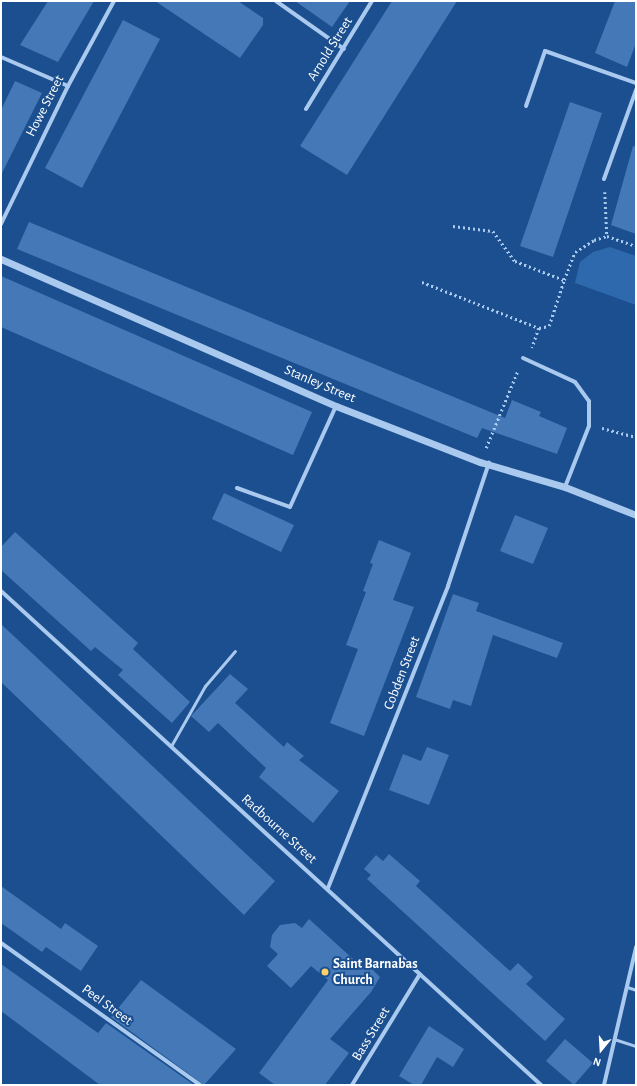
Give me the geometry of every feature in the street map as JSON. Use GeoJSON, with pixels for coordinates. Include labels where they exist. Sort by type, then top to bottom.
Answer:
{"type":"FeatureCollection","features":[{"type":"Feature","properties":{"kind":"street","name":"Howe Street"},"geometry":{"type":"LineString","coordinates":[[1,224],[68,86],[114,1]]}},
{"type":"Feature","properties":{"kind":"street"},"geometry":{"type":"LineString","coordinates":[[276,1],[344,49]]}},
{"type":"Feature","properties":{"kind":"street","name":"Arnold Street"},"geometry":{"type":"LineString","coordinates":[[306,109],[372,1]]}},
{"type":"Feature","properties":{"kind":"street"},"geometry":{"type":"LineString","coordinates":[[526,106],[545,51],[636,83]]}},
{"type":"Feature","properties":{"kind":"street"},"geometry":{"type":"LineString","coordinates":[[1,56],[68,86]]}},
{"type":"Feature","properties":{"kind":"street"},"geometry":{"type":"LineString","coordinates":[[604,179],[636,90]]}},
{"type":"Feature","properties":{"kind":"street","name":"Stanley Street"},"geometry":{"type":"LineString","coordinates":[[1,259],[336,406],[480,462],[489,463],[565,488],[636,515]]}},
{"type":"Feature","properties":{"kind":"street"},"geometry":{"type":"LineString","coordinates":[[524,358],[566,376],[581,387],[591,408],[589,426],[565,488]]}},
{"type":"Feature","properties":{"kind":"street"},"geometry":{"type":"LineString","coordinates":[[237,488],[290,507],[336,406]]}},
{"type":"Feature","properties":{"kind":"street","name":"Cobden Street"},"geometry":{"type":"LineString","coordinates":[[328,888],[448,586],[489,463]]}},
{"type":"Feature","properties":{"kind":"street","name":"Radbourne Street"},"geometry":{"type":"LineString","coordinates":[[1,591],[328,888],[541,1085]]}},
{"type":"Feature","properties":{"kind":"street","name":"Peel Street"},"geometry":{"type":"LineString","coordinates":[[1,943],[200,1085]]}},
{"type":"Feature","properties":{"kind":"street"},"geometry":{"type":"LineString","coordinates":[[604,1085],[636,947]]}},
{"type":"Feature","properties":{"kind":"street","name":"Bass Street"},"geometry":{"type":"LineString","coordinates":[[352,1085],[420,974]]}},
{"type":"Feature","properties":{"kind":"lane"},"geometry":{"type":"LineString","coordinates":[[171,746],[205,686],[235,651]]}},
{"type":"Feature","properties":{"kind":"lane"},"geometry":{"type":"LineString","coordinates":[[627,987],[636,990]]}},
{"type":"Feature","properties":{"kind":"lane"},"geometry":{"type":"LineString","coordinates":[[614,1039],[636,1046]]}},
{"type":"Feature","properties":{"kind":"path"},"geometry":{"type":"LineString","coordinates":[[604,179],[607,236]]}},
{"type":"Feature","properties":{"kind":"path"},"geometry":{"type":"LineString","coordinates":[[453,226],[493,232],[515,261],[564,280]]}},
{"type":"Feature","properties":{"kind":"path"},"geometry":{"type":"LineString","coordinates":[[422,282],[539,328],[548,326],[575,252],[594,240],[607,236],[636,246]]}},
{"type":"Feature","properties":{"kind":"path"},"geometry":{"type":"LineString","coordinates":[[480,462],[524,358],[530,354],[539,328]]}},
{"type":"Feature","properties":{"kind":"path"},"geometry":{"type":"LineString","coordinates":[[589,426],[636,436]]}},
{"type":"Feature","properties":{"kind":"shaded area"},"geometry":{"type":"Polygon","coordinates":[[[610,247],[636,256],[636,305],[575,283],[580,262],[593,252],[610,247]]]}},
{"type":"Feature","properties":{"kind":"building"},"geometry":{"type":"Polygon","coordinates":[[[48,1],[94,1],[58,62],[20,45],[48,1]]]}},
{"type":"Feature","properties":{"kind":"building"},"geometry":{"type":"Polygon","coordinates":[[[155,1],[238,1],[263,18],[263,25],[240,58],[155,1]]]}},
{"type":"Feature","properties":{"kind":"building"},"geometry":{"type":"Polygon","coordinates":[[[295,1],[350,1],[332,27],[295,1]]]}},
{"type":"Feature","properties":{"kind":"building"},"geometry":{"type":"Polygon","coordinates":[[[392,1],[457,1],[347,175],[300,146],[392,1]]]}},
{"type":"Feature","properties":{"kind":"building"},"geometry":{"type":"Polygon","coordinates":[[[615,1],[636,1],[636,43],[627,67],[595,53],[615,1]]]}},
{"type":"Feature","properties":{"kind":"building"},"geometry":{"type":"Polygon","coordinates":[[[123,20],[160,39],[82,188],[45,168],[123,20]]]}},
{"type":"Feature","properties":{"kind":"building"},"geometry":{"type":"Polygon","coordinates":[[[15,81],[42,93],[1,175],[1,110],[15,81]]]}},
{"type":"Feature","properties":{"kind":"building"},"geometry":{"type":"Polygon","coordinates":[[[570,102],[602,113],[553,257],[520,246],[570,102]]]}},
{"type":"Feature","properties":{"kind":"building"},"geometry":{"type":"Polygon","coordinates":[[[633,146],[636,147],[636,234],[611,225],[633,146]]]}},
{"type":"Feature","properties":{"kind":"building"},"geometry":{"type":"Polygon","coordinates":[[[29,222],[505,418],[512,400],[541,412],[539,416],[567,428],[557,454],[482,428],[477,438],[17,249],[29,222]]]}},
{"type":"Feature","properties":{"kind":"building"},"geometry":{"type":"Polygon","coordinates":[[[1,276],[312,412],[293,455],[1,327],[1,276]]]}},
{"type":"Feature","properties":{"kind":"building"},"geometry":{"type":"Polygon","coordinates":[[[224,493],[294,525],[281,552],[212,519],[224,493]]]}},
{"type":"Feature","properties":{"kind":"building"},"geometry":{"type":"Polygon","coordinates":[[[515,515],[548,528],[533,564],[500,551],[515,515]]]}},
{"type":"Feature","properties":{"kind":"building"},"geometry":{"type":"Polygon","coordinates":[[[15,532],[138,643],[133,649],[190,702],[172,723],[118,675],[123,670],[95,647],[91,651],[1,570],[1,547],[15,532]]]}},
{"type":"Feature","properties":{"kind":"building"},"geometry":{"type":"Polygon","coordinates":[[[379,540],[411,553],[393,600],[414,607],[364,736],[330,723],[358,649],[346,645],[366,592],[363,591],[373,564],[370,563],[379,540]]]}},
{"type":"Feature","properties":{"kind":"building"},"geometry":{"type":"Polygon","coordinates":[[[453,594],[479,603],[476,611],[563,643],[557,658],[493,635],[471,706],[453,700],[450,709],[416,697],[453,594]]]}},
{"type":"Feature","properties":{"kind":"building"},"geometry":{"type":"Polygon","coordinates":[[[1,624],[275,881],[244,915],[1,682],[1,624]]]}},
{"type":"Feature","properties":{"kind":"building"},"geometry":{"type":"Polygon","coordinates":[[[230,674],[248,689],[235,703],[284,747],[287,742],[304,756],[299,760],[339,791],[313,823],[259,777],[266,768],[218,723],[209,732],[191,716],[230,674]]]}},
{"type":"Feature","properties":{"kind":"building"},"geometry":{"type":"Polygon","coordinates":[[[427,747],[449,755],[429,805],[389,790],[403,754],[421,761],[427,747]]]}},
{"type":"Feature","properties":{"kind":"building"},"geometry":{"type":"Polygon","coordinates":[[[389,854],[420,881],[416,886],[510,971],[518,963],[533,977],[526,984],[565,1019],[545,1041],[367,879],[371,875],[364,869],[376,855],[383,861],[389,854]]]}},
{"type":"Feature","properties":{"kind":"building"},"geometry":{"type":"Polygon","coordinates":[[[1,886],[61,929],[65,923],[98,946],[81,971],[46,947],[42,952],[1,923],[1,886]]]}},
{"type":"Feature","properties":{"kind":"building"},"geometry":{"type":"Polygon","coordinates":[[[309,919],[363,968],[366,963],[380,977],[371,992],[330,1039],[349,1053],[325,1085],[275,1085],[259,1073],[328,980],[311,966],[291,988],[267,966],[278,954],[270,947],[272,935],[280,925],[295,923],[302,928],[309,919]]]}},
{"type":"Feature","properties":{"kind":"building"},"geometry":{"type":"Polygon","coordinates":[[[1,964],[98,1033],[106,1023],[194,1085],[100,1085],[1,1011],[1,964]]]}},
{"type":"Feature","properties":{"kind":"building"},"geometry":{"type":"Polygon","coordinates":[[[141,980],[236,1049],[204,1085],[111,1017],[141,980]]]}},
{"type":"Feature","properties":{"kind":"building"},"geometry":{"type":"Polygon","coordinates":[[[429,1026],[464,1049],[453,1067],[437,1057],[421,1085],[414,1085],[399,1076],[429,1026]]]}},
{"type":"Feature","properties":{"kind":"building"},"geometry":{"type":"Polygon","coordinates":[[[565,1039],[593,1063],[574,1085],[546,1061],[565,1039]]]}},
{"type":"Feature","properties":{"kind":"place","name":"Saint Barnabas Church"},"geometry":{"type":"Point","coordinates":[325,972]}}]}
